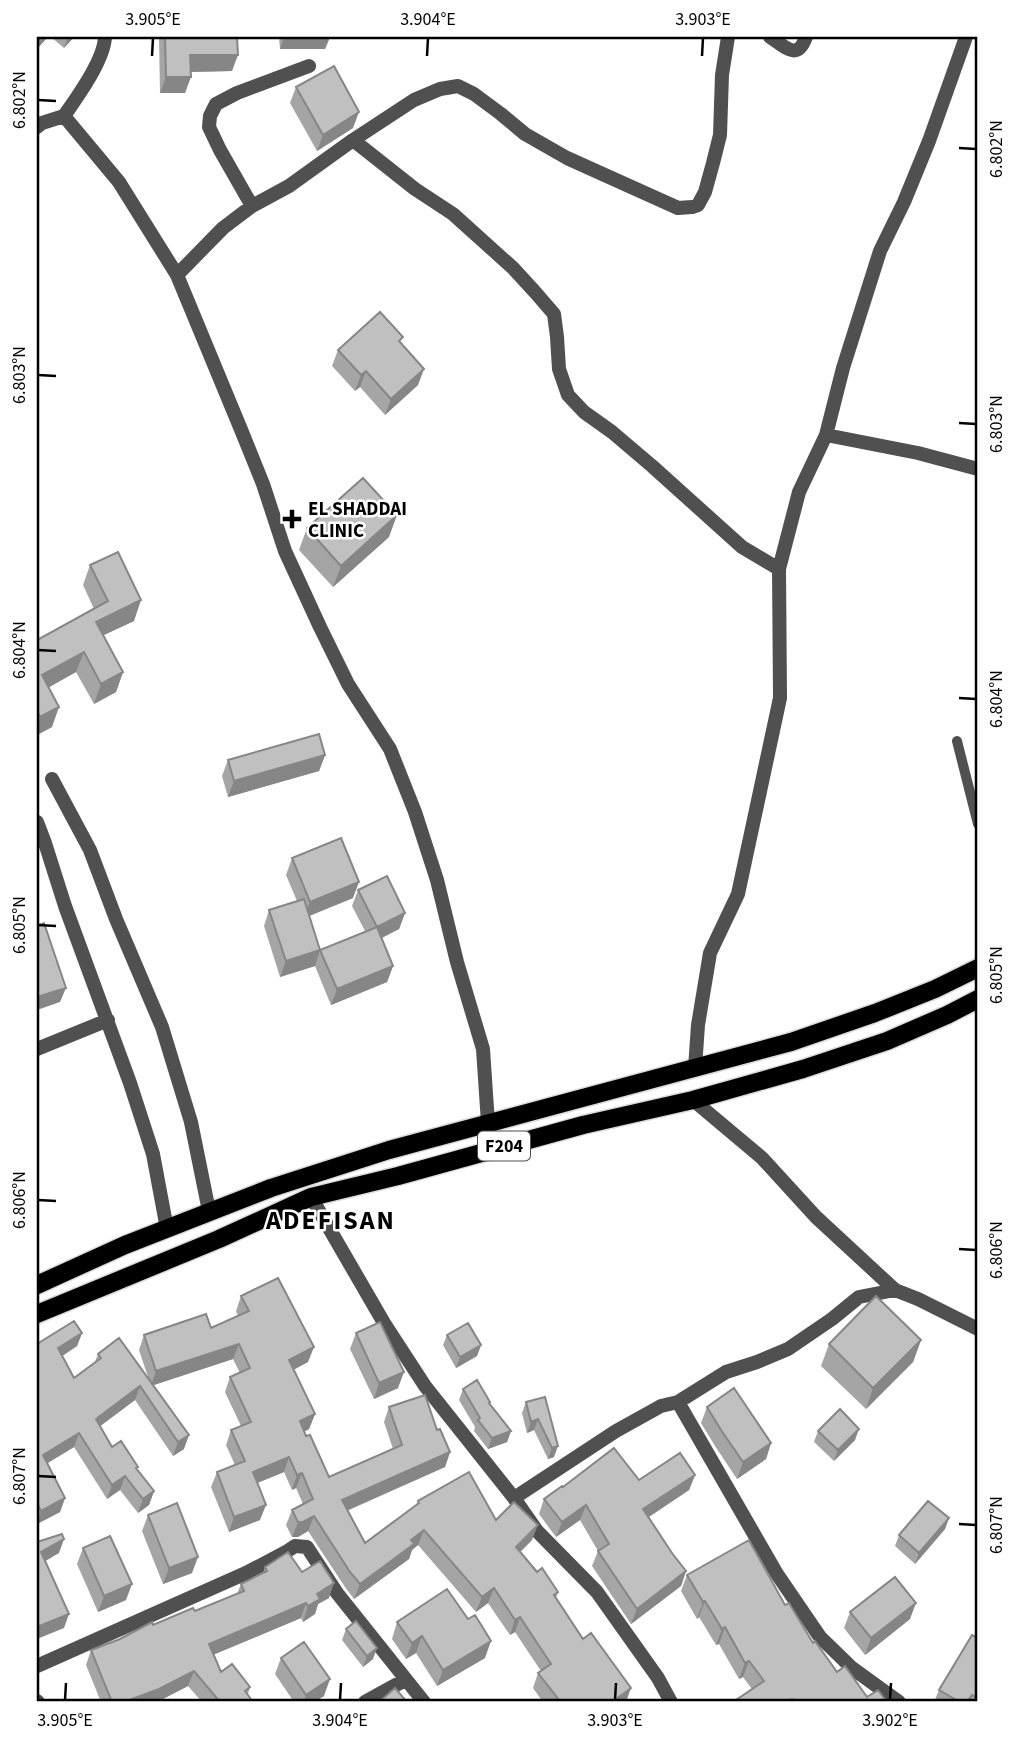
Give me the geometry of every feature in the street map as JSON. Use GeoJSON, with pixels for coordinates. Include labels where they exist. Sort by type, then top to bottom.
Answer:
{"type":"FeatureCollection","features":[{"type":"Feature","properties":{"kind":"main road","name":"F204"},"geometry":{"type":"LineString","coordinates":[[37,1284],[125,1245],[271,1188],[389,1150],[791,1042],[935,989],[978,968]]}},
{"type":"Feature","properties":{"kind":"main road","name":"F204"},"geometry":{"type":"LineString","coordinates":[[37,1314],[219,1239],[311,1197],[803,1069],[887,1041],[978,999]]}},
{"type":"Feature","properties":{"kind":"street"},"geometry":{"type":"LineString","coordinates":[[37,127],[64,116],[88,80],[106,37]]}},
{"type":"Feature","properties":{"kind":"street"},"geometry":{"type":"LineString","coordinates":[[177,275],[223,229],[252,206],[289,186],[414,100],[440,89],[458,86],[474,94],[525,134],[567,158],[678,208],[698,205],[705,192],[720,135],[722,75],[728,37]]}},
{"type":"Feature","properties":{"kind":"street"},"geometry":{"type":"LineString","coordinates":[[770,37],[796,51],[802,47],[806,37]]}},
{"type":"Feature","properties":{"kind":"street"},"geometry":{"type":"LineString","coordinates":[[695,1068],[698,1025],[710,953],[738,894],[780,698],[779,569],[799,492],[825,435],[880,251],[929,141],[966,37]]}},
{"type":"Feature","properties":{"kind":"street"},"geometry":{"type":"LineString","coordinates":[[252,206],[219,150],[209,127],[210,116],[216,104],[237,93],[309,66]]}},
{"type":"Feature","properties":{"kind":"street"},"geometry":{"type":"LineString","coordinates":[[64,116],[119,182],[177,275],[258,471],[285,551],[348,684],[390,749],[415,812],[437,880],[457,962],[483,1048],[488,1123]]}},
{"type":"Feature","properties":{"kind":"street"},"geometry":{"type":"LineString","coordinates":[[354,140],[415,189],[453,214],[513,268],[554,314],[559,369],[568,395],[584,412],[642,457],[743,547],[779,569]]}},
{"type":"Feature","properties":{"kind":"street"},"geometry":{"type":"LineString","coordinates":[[825,435],[918,453],[978,469]]}},
{"type":"Feature","properties":{"kind":"street"},"geometry":{"type":"LineString","coordinates":[[52,779],[90,850],[162,1027],[191,1122],[209,1211]]}},
{"type":"Feature","properties":{"kind":"street"},"geometry":{"type":"LineString","coordinates":[[37,822],[41,845],[108,1020],[153,1154],[167,1229]]}},
{"type":"Feature","properties":{"kind":"street"},"geometry":{"type":"LineString","coordinates":[[37,1049],[108,1020]]}},
{"type":"Feature","properties":{"kind":"street"},"geometry":{"type":"LineString","coordinates":[[692,1100],[762,1158],[816,1217],[895,1290],[978,1329]]}},
{"type":"Feature","properties":{"kind":"street"},"geometry":{"type":"LineString","coordinates":[[311,1197],[384,1323],[425,1386],[537,1531],[597,1592],[658,1678],[671,1702]]}},
{"type":"Feature","properties":{"kind":"street"},"geometry":{"type":"LineString","coordinates":[[514,1498],[616,1431],[661,1406],[678,1402],[726,1372],[757,1363],[788,1349],[859,1297],[895,1290]]}},
{"type":"Feature","properties":{"kind":"street"},"geometry":{"type":"LineString","coordinates":[[678,1402],[777,1574],[820,1637],[852,1668],[899,1702]]}},
{"type":"Feature","properties":{"kind":"street"},"geometry":{"type":"LineString","coordinates":[[37,1666],[246,1573],[295,1546],[307,1547],[337,1592],[424,1702]]}},
{"type":"Feature","properties":{"kind":"street"},"geometry":{"type":"LineString","coordinates":[[365,1702],[405,1680]]}},
{"type":"Feature","properties":{"kind":"lane"},"geometry":{"type":"LineString","coordinates":[[957,741],[978,824]]}},
{"type":"Feature","properties":{"kind":"building"},"geometry":{"type":"Polygon","coordinates":[[[165,37],[237,37],[238,55],[190,55],[191,77],[166,77],[165,37]]]}},
{"type":"Feature","properties":{"kind":"building"},"geometry":{"type":"Polygon","coordinates":[[[334,66],[359,112],[323,135],[296,87],[334,66]]]}},
{"type":"Feature","properties":{"kind":"building"},"geometry":{"type":"Polygon","coordinates":[[[380,312],[403,337],[399,341],[424,369],[391,399],[366,371],[361,375],[338,350],[380,312]]]}},
{"type":"Feature","properties":{"kind":"building"},"geometry":{"type":"Polygon","coordinates":[[[363,478],[397,515],[341,566],[307,528],[363,478]]]}},
{"type":"Feature","properties":{"kind":"building"},"geometry":{"type":"Polygon","coordinates":[[[118,552],[141,600],[96,622],[123,672],[101,684],[84,652],[42,675],[59,707],[40,717],[37,711],[37,640],[108,601],[90,565],[118,552]]]}},
{"type":"Feature","properties":{"kind":"building"},"geometry":{"type":"Polygon","coordinates":[[[319,734],[325,755],[234,781],[228,760],[319,734]]]}},
{"type":"Feature","properties":{"kind":"building"},"geometry":{"type":"Polygon","coordinates":[[[341,838],[359,882],[310,902],[292,858],[341,838]]]}},
{"type":"Feature","properties":{"kind":"building"},"geometry":{"type":"Polygon","coordinates":[[[387,876],[405,913],[377,927],[358,890],[387,876]]]}},
{"type":"Feature","properties":{"kind":"building"},"geometry":{"type":"Polygon","coordinates":[[[304,899],[320,950],[286,961],[269,910],[304,899]]]}},
{"type":"Feature","properties":{"kind":"building"},"geometry":{"type":"Polygon","coordinates":[[[44,923],[66,988],[37,997],[37,926],[44,923]]]}},
{"type":"Feature","properties":{"kind":"building"},"geometry":{"type":"Polygon","coordinates":[[[377,927],[393,966],[337,989],[320,950],[377,927]]]}},
{"type":"Feature","properties":{"kind":"building"},"geometry":{"type":"Polygon","coordinates":[[[278,1278],[314,1347],[289,1360],[315,1414],[300,1421],[306,1436],[310,1435],[329,1477],[402,1445],[389,1407],[425,1395],[437,1430],[440,1429],[450,1452],[342,1500],[365,1543],[419,1503],[418,1501],[469,1472],[496,1520],[514,1502],[538,1525],[516,1547],[537,1572],[542,1568],[558,1592],[554,1595],[583,1639],[591,1633],[631,1688],[612,1702],[555,1702],[559,1700],[538,1673],[551,1664],[520,1617],[515,1620],[494,1588],[482,1597],[424,1530],[411,1540],[414,1544],[360,1584],[314,1516],[298,1522],[292,1510],[313,1499],[302,1473],[297,1475],[289,1457],[253,1472],[266,1505],[234,1517],[217,1472],[245,1461],[231,1430],[251,1422],[230,1377],[250,1368],[239,1344],[156,1371],[144,1335],[206,1314],[211,1328],[249,1311],[241,1296],[278,1278]]]}},
{"type":"Feature","properties":{"kind":"building"},"geometry":{"type":"Polygon","coordinates":[[[876,1296],[921,1340],[873,1388],[829,1344],[876,1296]]]}},
{"type":"Feature","properties":{"kind":"building"},"geometry":{"type":"Polygon","coordinates":[[[74,1321],[82,1333],[58,1348],[74,1378],[101,1358],[98,1354],[119,1338],[189,1435],[178,1442],[140,1386],[96,1419],[112,1447],[121,1441],[138,1467],[136,1468],[154,1491],[143,1499],[125,1476],[112,1485],[79,1433],[43,1455],[65,1498],[41,1511],[37,1503],[37,1344],[74,1321]]]}},
{"type":"Feature","properties":{"kind":"building"},"geometry":{"type":"Polygon","coordinates":[[[380,1322],[404,1372],[379,1383],[356,1333],[380,1322]]]}},
{"type":"Feature","properties":{"kind":"building"},"geometry":{"type":"Polygon","coordinates":[[[468,1323],[481,1345],[460,1357],[447,1335],[468,1323]]]}},
{"type":"Feature","properties":{"kind":"building"},"geometry":{"type":"Polygon","coordinates":[[[477,1380],[489,1403],[511,1431],[492,1438],[478,1420],[480,1418],[463,1389],[477,1380]]]}},
{"type":"Feature","properties":{"kind":"building"},"geometry":{"type":"Polygon","coordinates":[[[734,1388],[771,1443],[743,1462],[707,1407],[734,1388]]]}},
{"type":"Feature","properties":{"kind":"building"},"geometry":{"type":"Polygon","coordinates":[[[545,1397],[558,1446],[552,1448],[538,1419],[531,1422],[526,1402],[545,1397]]]}},
{"type":"Feature","properties":{"kind":"building"},"geometry":{"type":"Polygon","coordinates":[[[840,1409],[859,1429],[838,1450],[818,1431],[840,1409]]]}},
{"type":"Feature","properties":{"kind":"building"},"geometry":{"type":"Polygon","coordinates":[[[614,1448],[639,1480],[680,1453],[695,1475],[643,1509],[686,1571],[637,1609],[598,1551],[609,1544],[586,1505],[562,1522],[544,1499],[614,1448]]]}},
{"type":"Feature","properties":{"kind":"building"},"geometry":{"type":"Polygon","coordinates":[[[928,1501],[949,1518],[919,1553],[899,1535],[928,1501]]]}},
{"type":"Feature","properties":{"kind":"building"},"geometry":{"type":"Polygon","coordinates":[[[177,1503],[198,1557],[169,1568],[148,1515],[177,1503]]]}},
{"type":"Feature","properties":{"kind":"building"},"geometry":{"type":"Polygon","coordinates":[[[62,1534],[64,1539],[41,1552],[69,1614],[37,1627],[37,1542],[62,1534]]]}},
{"type":"Feature","properties":{"kind":"building"},"geometry":{"type":"Polygon","coordinates":[[[110,1536],[132,1584],[104,1596],[83,1548],[110,1536]]]}},
{"type":"Feature","properties":{"kind":"building"},"geometry":{"type":"Polygon","coordinates":[[[749,1540],[785,1605],[789,1603],[813,1643],[815,1641],[837,1672],[845,1666],[867,1697],[878,1690],[887,1702],[794,1702],[792,1699],[787,1702],[733,1702],[764,1681],[749,1661],[745,1663],[725,1627],[722,1629],[687,1575],[749,1540]]]}},
{"type":"Feature","properties":{"kind":"building"},"geometry":{"type":"Polygon","coordinates":[[[288,1552],[302,1572],[320,1561],[334,1583],[317,1594],[320,1599],[308,1606],[306,1603],[209,1644],[221,1672],[232,1664],[250,1687],[245,1691],[253,1702],[220,1702],[194,1671],[159,1689],[124,1702],[112,1702],[91,1650],[120,1639],[152,1622],[153,1625],[193,1608],[195,1611],[244,1591],[241,1584],[267,1571],[265,1567],[288,1552]]]}},
{"type":"Feature","properties":{"kind":"building"},"geometry":{"type":"Polygon","coordinates":[[[895,1577],[916,1603],[871,1638],[850,1612],[895,1577]]]}},
{"type":"Feature","properties":{"kind":"building"},"geometry":{"type":"Polygon","coordinates":[[[447,1589],[468,1619],[475,1615],[491,1641],[443,1670],[422,1636],[412,1643],[397,1622],[447,1589]]]}},
{"type":"Feature","properties":{"kind":"building"},"geometry":{"type":"Polygon","coordinates":[[[356,1621],[377,1648],[367,1656],[346,1629],[356,1621]]]}},
{"type":"Feature","properties":{"kind":"building"},"geometry":{"type":"Polygon","coordinates":[[[972,1635],[978,1638],[978,1698],[972,1695],[967,1702],[960,1702],[939,1690],[972,1635]]]}},
{"type":"Feature","properties":{"kind":"building"},"geometry":{"type":"Polygon","coordinates":[[[304,1642],[330,1679],[306,1695],[281,1658],[304,1642]]]}},
{"type":"Feature","properties":{"kind":"building"},"geometry":{"type":"Polygon","coordinates":[[[395,1688],[407,1702],[379,1702],[395,1688]]]}},
{"type":"Feature","properties":{"kind":"place","name":"EL SHADDAI CLINIC"},"geometry":{"type":"Point","coordinates":[292,519]}},
{"type":"Feature","properties":{"kind":"district","name":"ADEFISAN"},"geometry":{"type":"Point","coordinates":[331,1220]}}]}
